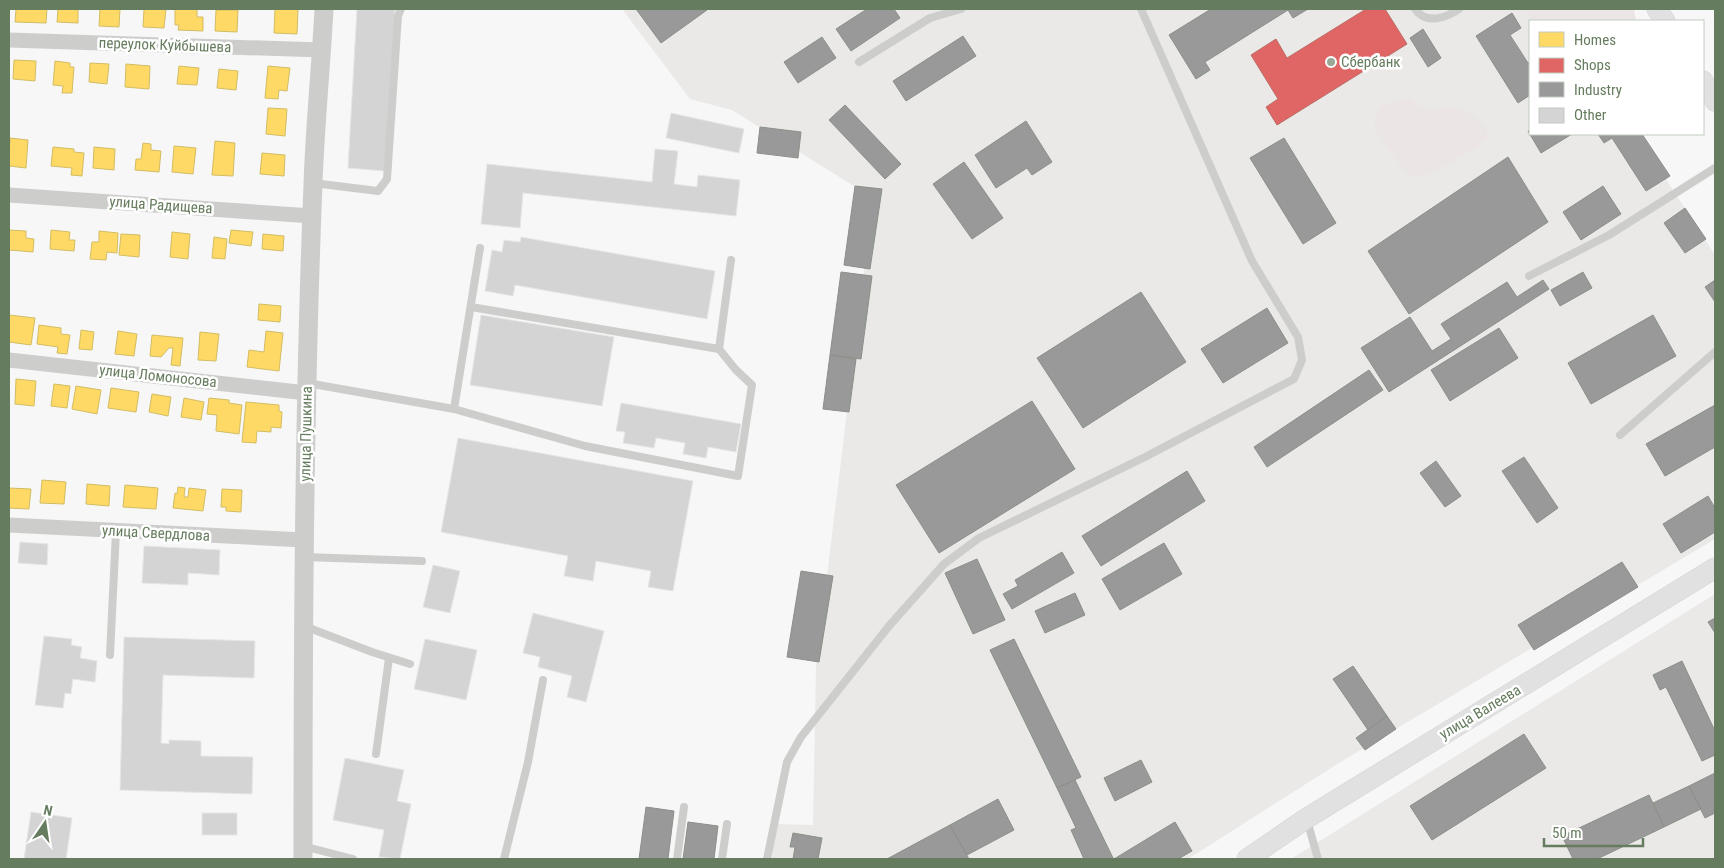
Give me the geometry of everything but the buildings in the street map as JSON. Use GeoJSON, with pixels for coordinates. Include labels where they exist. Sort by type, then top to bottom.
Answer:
{"type":"FeatureCollection","features":[{"type":"Feature","properties":{"kind":"main road"},"geometry":{"type":"LineString","coordinates":[[1657,9],[1664,20]]}},
{"type":"Feature","properties":{"kind":"main road"},"geometry":{"type":"LineString","coordinates":[[1704,83],[1715,101]]}},
{"type":"Feature","properties":{"kind":"main road","name":"улица Валеева"},"geometry":{"type":"LineString","coordinates":[[1247,859],[1306,818],[1715,568]]}},
{"type":"Feature","properties":{"kind":"street","name":"улица Пушкина"},"geometry":{"type":"LineString","coordinates":[[303,852],[304,548],[307,388],[313,183],[324,9]]}},
{"type":"Feature","properties":{"kind":"street","name":"переулок Куйбышева"},"geometry":{"type":"LineString","coordinates":[[9,40],[322,50]]}},
{"type":"Feature","properties":{"kind":"street","name":"улица Радищева"},"geometry":{"type":"LineString","coordinates":[[9,195],[312,216]]}},
{"type":"Feature","properties":{"kind":"street","name":"улица Ломоносова"},"geometry":{"type":"LineString","coordinates":[[9,360],[307,388]]}},
{"type":"Feature","properties":{"kind":"street","name":"улица Свердлова"},"geometry":{"type":"LineString","coordinates":[[9,525],[116,530],[304,548]]}},
{"type":"Feature","properties":{"kind":"lane"},"geometry":{"type":"LineString","coordinates":[[313,183],[378,191],[387,179],[398,16],[402,9]]}},
{"type":"Feature","properties":{"kind":"lane"},"geometry":{"type":"LineString","coordinates":[[859,62],[930,18],[961,9]]}},
{"type":"Feature","properties":{"kind":"lane"},"geometry":{"type":"LineString","coordinates":[[767,859],[787,762],[801,737],[889,626],[944,564],[979,538],[1145,457],[1294,379],[1302,360],[1298,337],[1252,261],[1141,9]]}},
{"type":"Feature","properties":{"kind":"lane"},"geometry":{"type":"LineString","coordinates":[[1415,9],[1418,13],[1428,18],[1437,18],[1451,14],[1459,9]]}},
{"type":"Feature","properties":{"kind":"lane"},"geometry":{"type":"LineString","coordinates":[[1529,276],[1609,235],[1715,168]]}},
{"type":"Feature","properties":{"kind":"lane"},"geometry":{"type":"LineString","coordinates":[[454,409],[480,248]]}},
{"type":"Feature","properties":{"kind":"lane"},"geometry":{"type":"LineString","coordinates":[[719,349],[731,260]]}},
{"type":"Feature","properties":{"kind":"lane"},"geometry":{"type":"LineString","coordinates":[[307,388],[454,409],[585,446],[738,476],[752,385],[736,370],[719,349],[471,307]]}},
{"type":"Feature","properties":{"kind":"lane"},"geometry":{"type":"LineString","coordinates":[[1620,436],[1715,352]]}},
{"type":"Feature","properties":{"kind":"lane"},"geometry":{"type":"LineString","coordinates":[[110,655],[116,530]]}},
{"type":"Feature","properties":{"kind":"lane"},"geometry":{"type":"LineString","coordinates":[[304,548],[422,561]]}},
{"type":"Feature","properties":{"kind":"lane"},"geometry":{"type":"LineString","coordinates":[[304,626],[410,664]]}},
{"type":"Feature","properties":{"kind":"lane"},"geometry":{"type":"LineString","coordinates":[[376,754],[389,658]]}},
{"type":"Feature","properties":{"kind":"lane"},"geometry":{"type":"LineString","coordinates":[[504,859],[528,762],[543,680]]}},
{"type":"Feature","properties":{"kind":"lane"},"geometry":{"type":"LineString","coordinates":[[677,859],[684,807]]}},
{"type":"Feature","properties":{"kind":"lane"},"geometry":{"type":"LineString","coordinates":[[1306,818],[1318,859]]}},
{"type":"Feature","properties":{"kind":"lane"},"geometry":{"type":"LineString","coordinates":[[722,859],[727,824]]}},
{"type":"Feature","properties":{"kind":"lane"},"geometry":{"type":"LineString","coordinates":[[303,852],[353,859]]}},
{"type":"Feature","properties":{"kind":"shaded area"},"geometry":{"type":"Polygon","coordinates":[[[622,9],[1557,9],[1564,20],[1529,20],[1529,135],[1638,135],[1715,255],[1715,539],[1339,763],[1188,859],[772,859],[775,824],[813,825],[816,666],[873,198],[732,110],[690,99],[622,9]]]}},
{"type":"Feature","properties":{"kind":"shaded area"},"geometry":{"type":"Polygon","coordinates":[[[1527,9],[1634,9],[1636,20],[1532,20],[1527,9]]]}},
{"type":"Feature","properties":{"kind":"shaded area"},"geometry":{"type":"Polygon","coordinates":[[[1408,98],[1427,110],[1456,108],[1474,115],[1487,128],[1487,137],[1473,150],[1449,164],[1423,177],[1413,177],[1405,171],[1387,148],[1374,123],[1376,113],[1382,106],[1408,98]]]}},
{"type":"Feature","properties":{"kind":"shaded area"},"geometry":{"type":"Polygon","coordinates":[[[1715,594],[1715,859],[1291,859],[1715,594]]]}},
{"type":"Feature","properties":{"kind":"place","name":"Сбербанк"},"geometry":{"type":"Point","coordinates":[1331,62]}}]}
